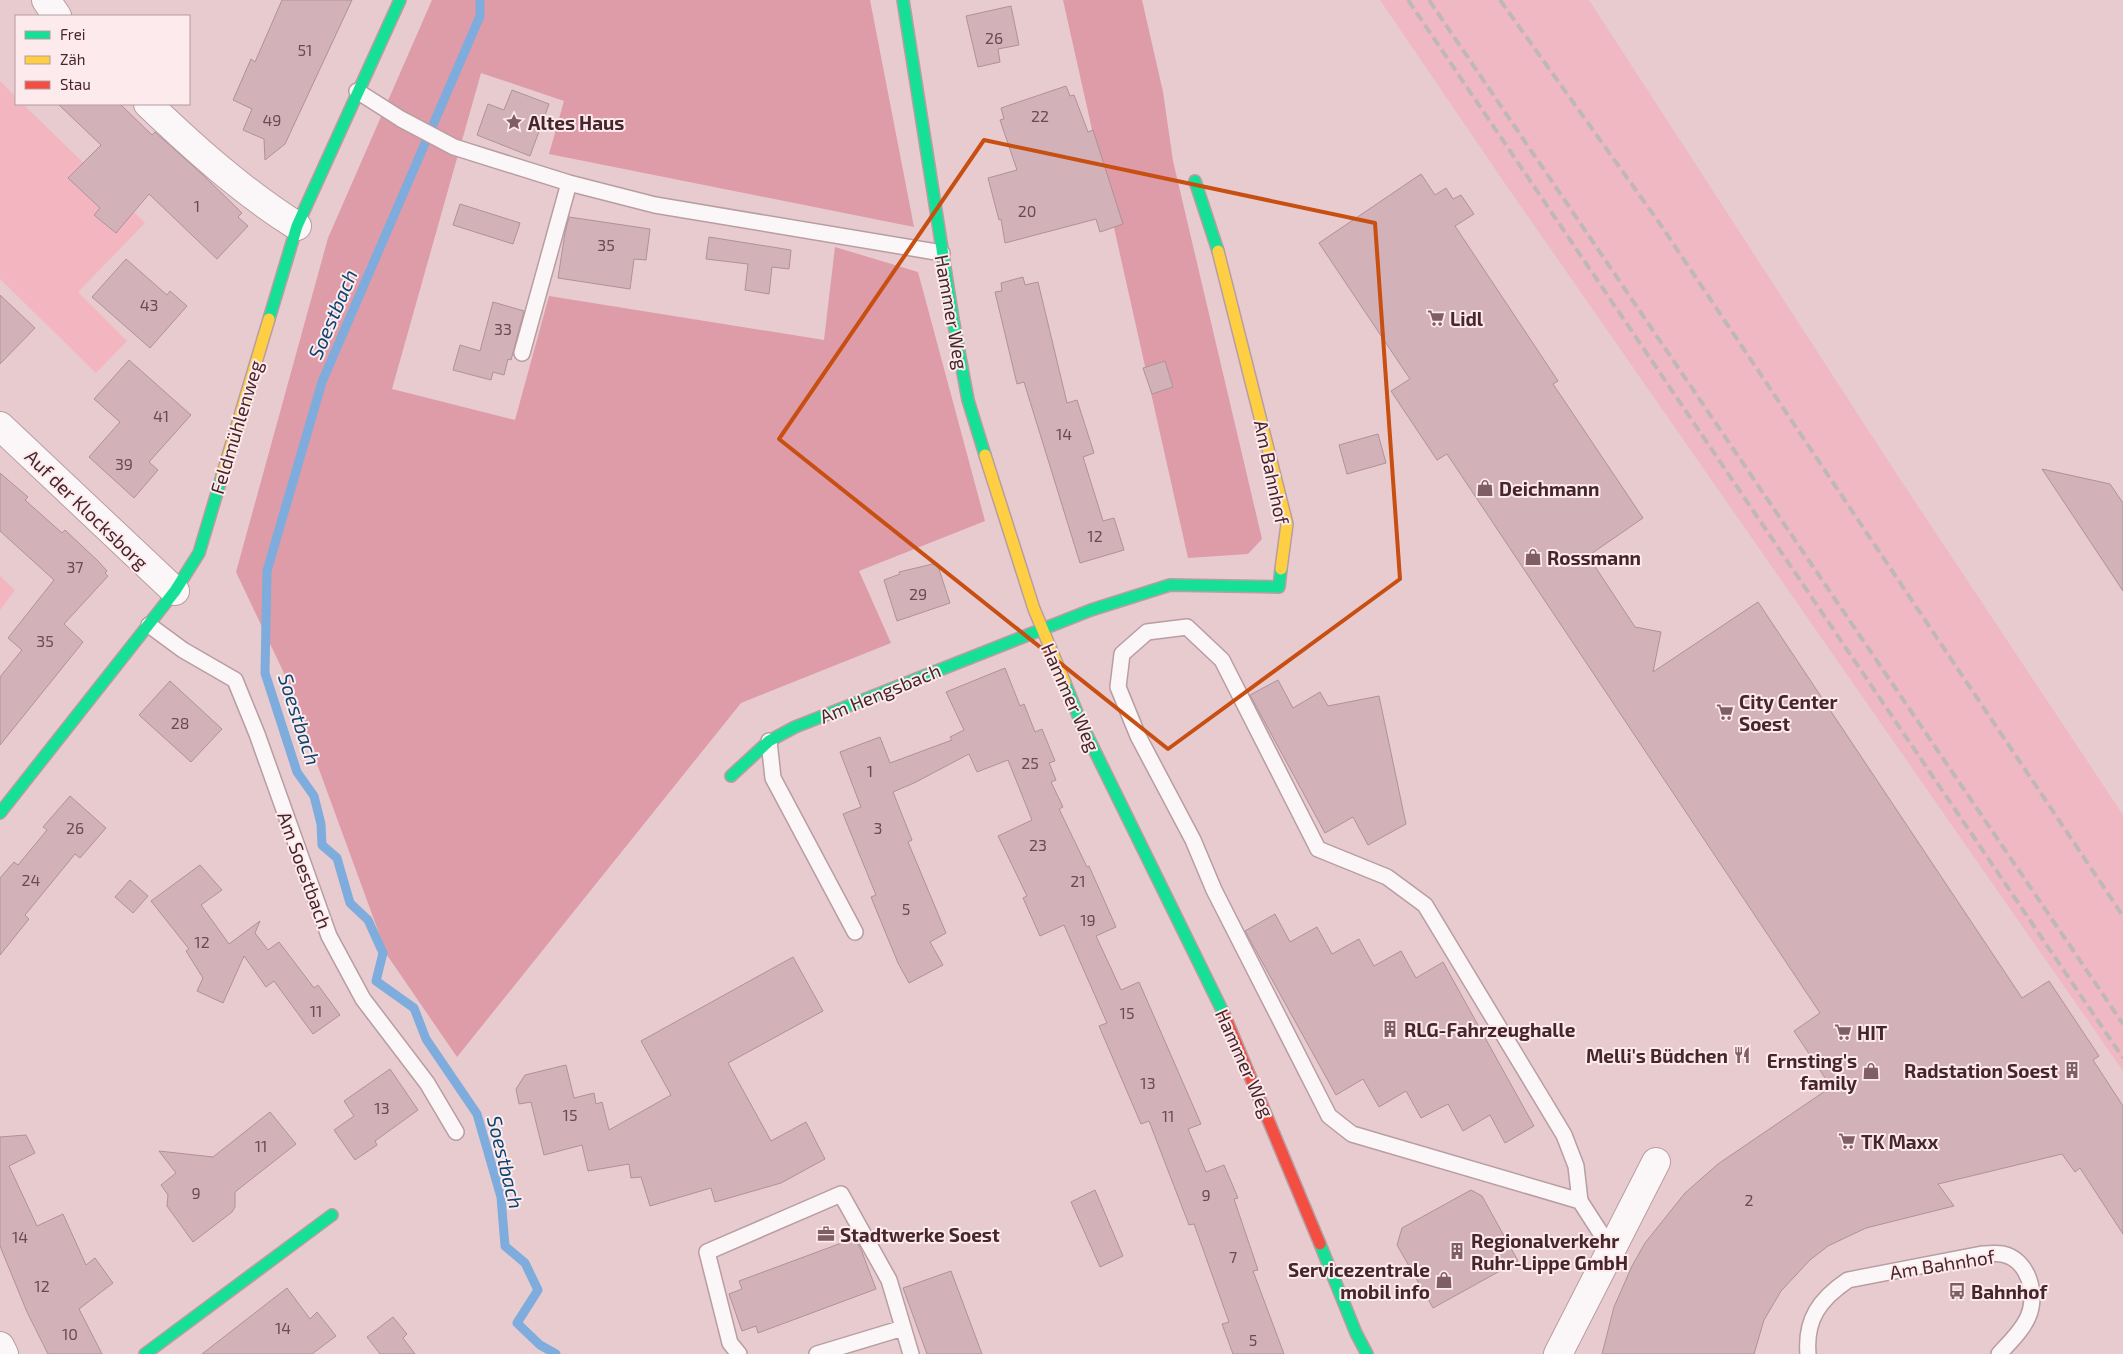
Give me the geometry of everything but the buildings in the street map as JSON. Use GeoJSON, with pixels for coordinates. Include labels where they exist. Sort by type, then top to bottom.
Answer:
{"type":"FeatureCollection","features":[{"type":"Feature","properties":{"kind":"street"},"geometry":{"type":"LineString","coordinates":[[46,0],[56,15]]}},
{"type":"Feature","properties":{"kind":"street","name":"Feldmühlenweg"},"geometry":{"type":"LineString","coordinates":[[0,813],[175,591],[198,553],[297,226],[400,0]]}},
{"type":"Feature","properties":{"kind":"street","name":"Hammer Weg"},"geometry":{"type":"LineString","coordinates":[[903,0],[942,253],[968,400],[1041,629],[1082,725],[1231,1029],[1303,1200],[1356,1333],[1367,1354]]}},
{"type":"Feature","properties":{"kind":"street"},"geometry":{"type":"LineString","coordinates":[[149,105],[265,206],[297,226]]}},
{"type":"Feature","properties":{"kind":"street","name":"Am Bahnhof"},"geometry":{"type":"LineString","coordinates":[[1041,629],[1091,610],[1170,585],[1279,587],[1287,524],[1222,265],[1195,181]]}},
{"type":"Feature","properties":{"kind":"street","name":"Auf der Klocksborg"},"geometry":{"type":"LineString","coordinates":[[0,426],[175,591]]}},
{"type":"Feature","properties":{"kind":"street","name":"Am Hengsbach"},"geometry":{"type":"LineString","coordinates":[[731,776],[769,741],[795,726],[1041,629]]}},
{"type":"Feature","properties":{"kind":"street"},"geometry":{"type":"LineString","coordinates":[[1558,1354],[1656,1162]]}},
{"type":"Feature","properties":{"kind":"street"},"geometry":{"type":"LineString","coordinates":[[145,1354],[332,1215]]}},
{"type":"Feature","properties":{"kind":"street"},"geometry":{"type":"LineString","coordinates":[[0,1346],[4,1354]]}},
{"type":"Feature","properties":{"kind":"lane"},"geometry":{"type":"LineString","coordinates":[[357,91],[401,119],[454,147],[569,183],[655,205],[942,253]]}},
{"type":"Feature","properties":{"kind":"lane"},"geometry":{"type":"LineString","coordinates":[[522,353],[569,183]]}},
{"type":"Feature","properties":{"kind":"lane","name":"Am Soestbach"},"geometry":{"type":"LineString","coordinates":[[149,625],[183,650],[235,680],[257,734],[329,936],[363,999],[427,1083],[456,1132]]}},
{"type":"Feature","properties":{"kind":"lane"},"geometry":{"type":"LineString","coordinates":[[1580,1201],[1352,1134],[1329,1116],[1214,890],[1193,840],[1138,736],[1118,687],[1122,654],[1147,632],[1187,627],[1222,660],[1318,849],[1387,877],[1426,905],[1564,1135],[1576,1166],[1580,1201],[1611,1249]]}},
{"type":"Feature","properties":{"kind":"lane"},"geometry":{"type":"LineString","coordinates":[[769,741],[773,778],[855,932]]}},
{"type":"Feature","properties":{"kind":"lane"},"geometry":{"type":"LineString","coordinates":[[739,1354],[730,1343],[707,1252],[841,1194],[889,1280],[911,1354]]}},
{"type":"Feature","properties":{"kind":"lane","name":"Am Bahnhof"},"geometry":{"type":"LineString","coordinates":[[1808,1354],[1807,1337],[1816,1311],[1833,1291],[1848,1280],[1982,1254],[2003,1254],[2016,1261],[2029,1275],[2032,1293],[2028,1317],[2012,1340],[1999,1354]]}},
{"type":"Feature","properties":{"kind":"lane"},"geometry":{"type":"LineString","coordinates":[[817,1354],[903,1328]]}},
{"type":"Feature","properties":{"kind":"highlighted area"},"geometry":{"type":"Polygon","coordinates":[[[984,140],[1375,223],[1400,579],[1168,749],[779,439],[984,140]]]}},
{"type":"Feature","properties":{"kind":"shaded area"},"geometry":{"type":"Polygon","coordinates":[[[432,0],[870,0],[914,227],[549,154],[564,101],[481,73],[392,389],[515,420],[549,296],[824,340],[835,247],[918,272],[985,521],[859,571],[891,643],[741,703],[457,1057],[387,955],[283,671],[236,572],[328,238],[432,0]]]}},
{"type":"Feature","properties":{"kind":"shaded area"},"geometry":{"type":"Polygon","coordinates":[[[1063,0],[1142,0],[1163,92],[1173,161],[1262,539],[1248,554],[1188,558],[1063,0]]]}},
{"type":"Feature","properties":{"kind":"shaded area"},"geometry":{"type":"Polygon","coordinates":[[[1380,0],[1589,0],[1896,473],[2123,815],[2123,1071],[1506,185],[1380,0]]]}},
{"type":"Feature","properties":{"kind":"shaded area"},"geometry":{"type":"Polygon","coordinates":[[[0,81],[15,96],[15,105],[24,105],[145,223],[78,292],[127,341],[96,373],[0,279],[0,81]]]}},
{"type":"Feature","properties":{"kind":"shaded area"},"geometry":{"type":"Polygon","coordinates":[[[0,576],[15,590],[0,610],[0,576]]]}},
{"type":"Feature","properties":{"kind":"waterway","name":"Soestbach"},"geometry":{"type":"LineString","coordinates":[[480,0],[480,16],[322,382],[267,571],[265,673],[297,772],[314,796],[321,824],[322,845],[337,858],[350,903],[368,920],[383,953],[376,981],[414,1008],[426,1039],[477,1114],[501,1197],[505,1246],[525,1263],[538,1290],[517,1323],[540,1345],[556,1354]]}},
{"type":"Feature","properties":{"kind":"railway"},"geometry":{"type":"LineString","coordinates":[[1408,0],[2123,1058]]}},
{"type":"Feature","properties":{"kind":"railway"},"geometry":{"type":"LineString","coordinates":[[1429,0],[2123,1024]]}},
{"type":"Feature","properties":{"kind":"railway"},"geometry":{"type":"LineString","coordinates":[[1500,0],[1658,221],[2123,916]]}},
{"type":"Feature","properties":{"kind":"traffic: fast"},"geometry":{"type":"LineString","coordinates":[[269,319],[297,226],[400,0]]}},
{"type":"Feature","properties":{"kind":"traffic: fast"},"geometry":{"type":"LineString","coordinates":[[903,0],[953,319],[968,400],[985,455]]}},
{"type":"Feature","properties":{"kind":"traffic: fast"},"geometry":{"type":"LineString","coordinates":[[1195,181],[1218,251]]}},
{"type":"Feature","properties":{"kind":"traffic: fast"},"geometry":{"type":"LineString","coordinates":[[0,813],[175,591],[199,553],[222,476]]}},
{"type":"Feature","properties":{"kind":"traffic: fast"},"geometry":{"type":"LineString","coordinates":[[731,776],[769,741],[795,727],[1091,610],[1170,585],[1279,587],[1281,569]]}},
{"type":"Feature","properties":{"kind":"traffic: fast"},"geometry":{"type":"LineString","coordinates":[[1065,683],[1082,725],[1224,1014]]}},
{"type":"Feature","properties":{"kind":"traffic: fast"},"geometry":{"type":"LineString","coordinates":[[145,1354],[332,1215]]}},
{"type":"Feature","properties":{"kind":"traffic: fast"},"geometry":{"type":"LineString","coordinates":[[1320,1244],[1356,1333],[1367,1354]]}},
{"type":"Feature","properties":{"kind":"traffic: slow"},"geometry":{"type":"LineString","coordinates":[[1218,251],[1287,524],[1281,569]]}},
{"type":"Feature","properties":{"kind":"traffic: slow"},"geometry":{"type":"LineString","coordinates":[[222,476],[269,319]]}},
{"type":"Feature","properties":{"kind":"traffic: slow"},"geometry":{"type":"LineString","coordinates":[[985,455],[1034,609],[1065,683]]}},
{"type":"Feature","properties":{"kind":"traffic: jam"},"geometry":{"type":"LineString","coordinates":[[1224,1014],[1320,1244]]}},
{"type":"Feature","properties":{"kind":"place","name":"Altes Haus"},"geometry":{"type":"Point","coordinates":[514,122]}},
{"type":"Feature","properties":{"kind":"place","name":"Lidl"},"geometry":{"type":"Point","coordinates":[1436,318]}},
{"type":"Feature","properties":{"kind":"place","name":"Deichmann"},"geometry":{"type":"Point","coordinates":[1485,488]}},
{"type":"Feature","properties":{"kind":"place","name":"Rossmann"},"geometry":{"type":"Point","coordinates":[1533,557]}},
{"type":"Feature","properties":{"kind":"place","name":"City Center Soest"},"geometry":{"type":"Point","coordinates":[1725,712]}},
{"type":"Feature","properties":{"kind":"place","name":"RLG-Fahrzeughalle"},"geometry":{"type":"Point","coordinates":[1390,1029]}},
{"type":"Feature","properties":{"kind":"place","name":"HIT"},"geometry":{"type":"Point","coordinates":[1843,1032]}},
{"type":"Feature","properties":{"kind":"place","name":"Melli's Büdchen"},"geometry":{"type":"Point","coordinates":[1742,1055]}},
{"type":"Feature","properties":{"kind":"place","name":"Radstation Soest"},"geometry":{"type":"Point","coordinates":[2072,1070]}},
{"type":"Feature","properties":{"kind":"place","name":"Ernsting's family"},"geometry":{"type":"Point","coordinates":[1871,1071]}},
{"type":"Feature","properties":{"kind":"place","name":"TK Maxx"},"geometry":{"type":"Point","coordinates":[1847,1141]}},
{"type":"Feature","properties":{"kind":"place","name":"Stadtwerke Soest"},"geometry":{"type":"Point","coordinates":[826,1234]}},
{"type":"Feature","properties":{"kind":"place","name":"Regionalverkehr Ruhr-Lippe GmbH"},"geometry":{"type":"Point","coordinates":[1457,1251]}},
{"type":"Feature","properties":{"kind":"place","name":"Servicezentrale mobil info"},"geometry":{"type":"Point","coordinates":[1444,1280]}},
{"type":"Feature","properties":{"kind":"place","name":"Bahnhof"},"geometry":{"type":"Point","coordinates":[1957,1291]}}]}
